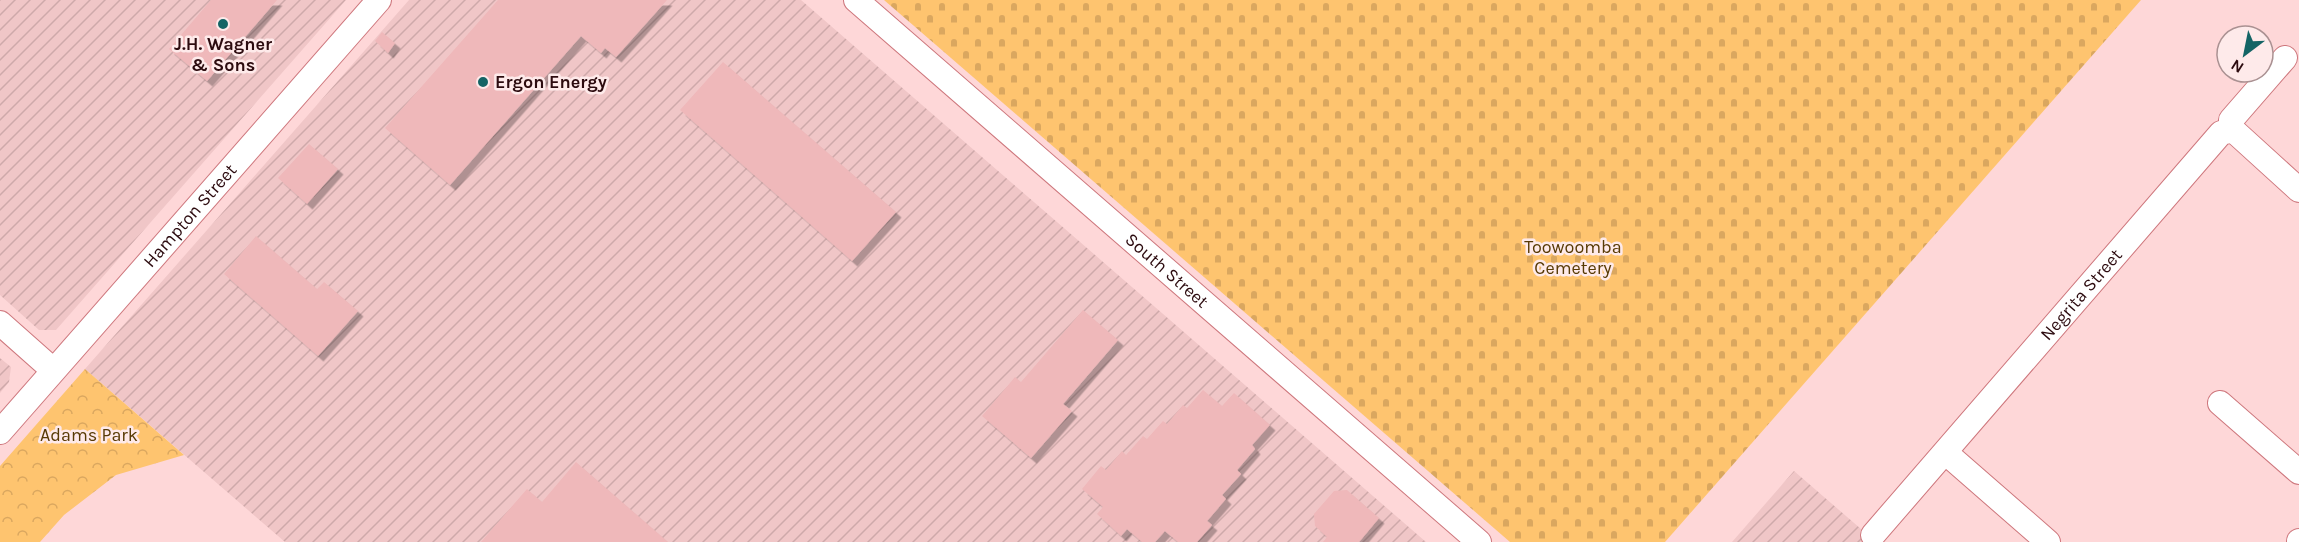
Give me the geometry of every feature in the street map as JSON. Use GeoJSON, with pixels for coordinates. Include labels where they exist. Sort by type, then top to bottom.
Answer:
{"type":"FeatureCollection","features":[{"type":"Feature","properties":{"kind":"street","name":"Hampton Street"},"geometry":{"type":"LineString","coordinates":[[0,432],[379,0]]}},
{"type":"Feature","properties":{"kind":"street","name":"South Street"},"geometry":{"type":"LineString","coordinates":[[856,0],[1479,542]]}},
{"type":"Feature","properties":{"kind":"street","name":"Negrita Street"},"geometry":{"type":"LineString","coordinates":[[1873,535],[2221,134],[2233,130],[2231,120],[2285,58]]}},
{"type":"Feature","properties":{"kind":"street"},"geometry":{"type":"LineString","coordinates":[[2233,130],[2299,190]]}},
{"type":"Feature","properties":{"kind":"street"},"geometry":{"type":"LineString","coordinates":[[0,323],[53,370]]}},
{"type":"Feature","properties":{"kind":"street"},"geometry":{"type":"LineString","coordinates":[[2220,403],[2299,472]]}},
{"type":"Feature","properties":{"kind":"street"},"geometry":{"type":"LineString","coordinates":[[1946,453],[2048,542]]}},
{"type":"Feature","properties":{"kind":"shaded area"},"geometry":{"type":"Polygon","coordinates":[[[0,0],[346,0],[56,330],[39,330],[0,295],[0,0]]]}},
{"type":"Feature","properties":{"kind":"shaded area"},"geometry":{"type":"Polygon","coordinates":[[[409,0],[801,0],[1426,542],[285,542],[85,369],[409,0]]]}},
{"type":"Feature","properties":{"kind":"shaded area"},"geometry":{"type":"Polygon","coordinates":[[[0,358],[11,367],[9,382],[0,393],[0,358]]]}},
{"type":"Feature","properties":{"kind":"shaded area"},"geometry":{"type":"Polygon","coordinates":[[[1794,471],[1876,542],[1732,542],[1794,471]]]}},
{"type":"Feature","properties":{"kind":"green space","name":"Toowoomba Cemetery"},"geometry":{"type":"Polygon","coordinates":[[[884,0],[2141,0],[1665,542],[1510,542],[884,0]]]}},
{"type":"Feature","properties":{"kind":"green space","name":"Adams Park"},"geometry":{"type":"Polygon","coordinates":[[[85,369],[184,455],[116,475],[64,515],[40,542],[0,542],[0,466],[85,369]]]}},
{"type":"Feature","properties":{"kind":"building","name":"J.H. Wagner & Sons"},"geometry":{"type":"Polygon","coordinates":[[[211,0],[277,0],[207,81],[169,49],[211,0]]]}},
{"type":"Feature","properties":{"kind":"building","name":"Ergon Energy"},"geometry":{"type":"Polygon","coordinates":[[[498,0],[667,0],[616,57],[605,48],[601,53],[581,36],[450,185],[385,128],[498,0]]]}},
{"type":"Feature","properties":{"kind":"building"},"geometry":{"type":"Polygon","coordinates":[[[382,32],[395,43],[388,53],[375,41],[382,32]]]}},
{"type":"Feature","properties":{"kind":"building"},"geometry":{"type":"Polygon","coordinates":[[[723,62],[896,212],[852,261],[680,110],[723,62]]]}},
{"type":"Feature","properties":{"kind":"building"},"geometry":{"type":"Polygon","coordinates":[[[309,144],[338,169],[307,204],[278,178],[309,144]]]}},
{"type":"Feature","properties":{"kind":"building"},"geometry":{"type":"Polygon","coordinates":[[[256,236],[317,289],[324,282],[358,311],[318,356],[224,274],[256,236]]]}},
{"type":"Feature","properties":{"kind":"building"},"geometry":{"type":"Polygon","coordinates":[[[1083,310],[1118,340],[1063,404],[1072,411],[1031,458],[982,416],[1015,377],[1021,382],[1083,310]]]}},
{"type":"Feature","properties":{"kind":"building"},"geometry":{"type":"Polygon","coordinates":[[[1203,390],[1222,406],[1234,393],[1270,425],[1252,445],[1255,449],[1237,470],[1241,474],[1222,495],[1226,499],[1207,521],[1212,525],[1197,542],[1178,542],[1165,531],[1155,542],[1142,542],[1127,529],[1121,536],[1097,514],[1103,507],[1082,489],[1101,466],[1106,470],[1122,451],[1126,455],[1143,436],[1147,439],[1163,421],[1167,424],[1183,405],[1187,408],[1203,390]]]}},
{"type":"Feature","properties":{"kind":"building"},"geometry":{"type":"Polygon","coordinates":[[[576,462],[668,542],[481,542],[527,489],[542,502],[576,462]]]}},
{"type":"Feature","properties":{"kind":"building"},"geometry":{"type":"Polygon","coordinates":[[[1347,490],[1379,518],[1359,542],[1323,542],[1327,537],[1315,526],[1314,514],[1334,491],[1347,490]]]}},
{"type":"Feature","properties":{"kind":"place","name":"J.H. Wagner & Sons"},"geometry":{"type":"Point","coordinates":[223,24]}},
{"type":"Feature","properties":{"kind":"place","name":"Ergon Energy"},"geometry":{"type":"Point","coordinates":[483,82]}}]}
